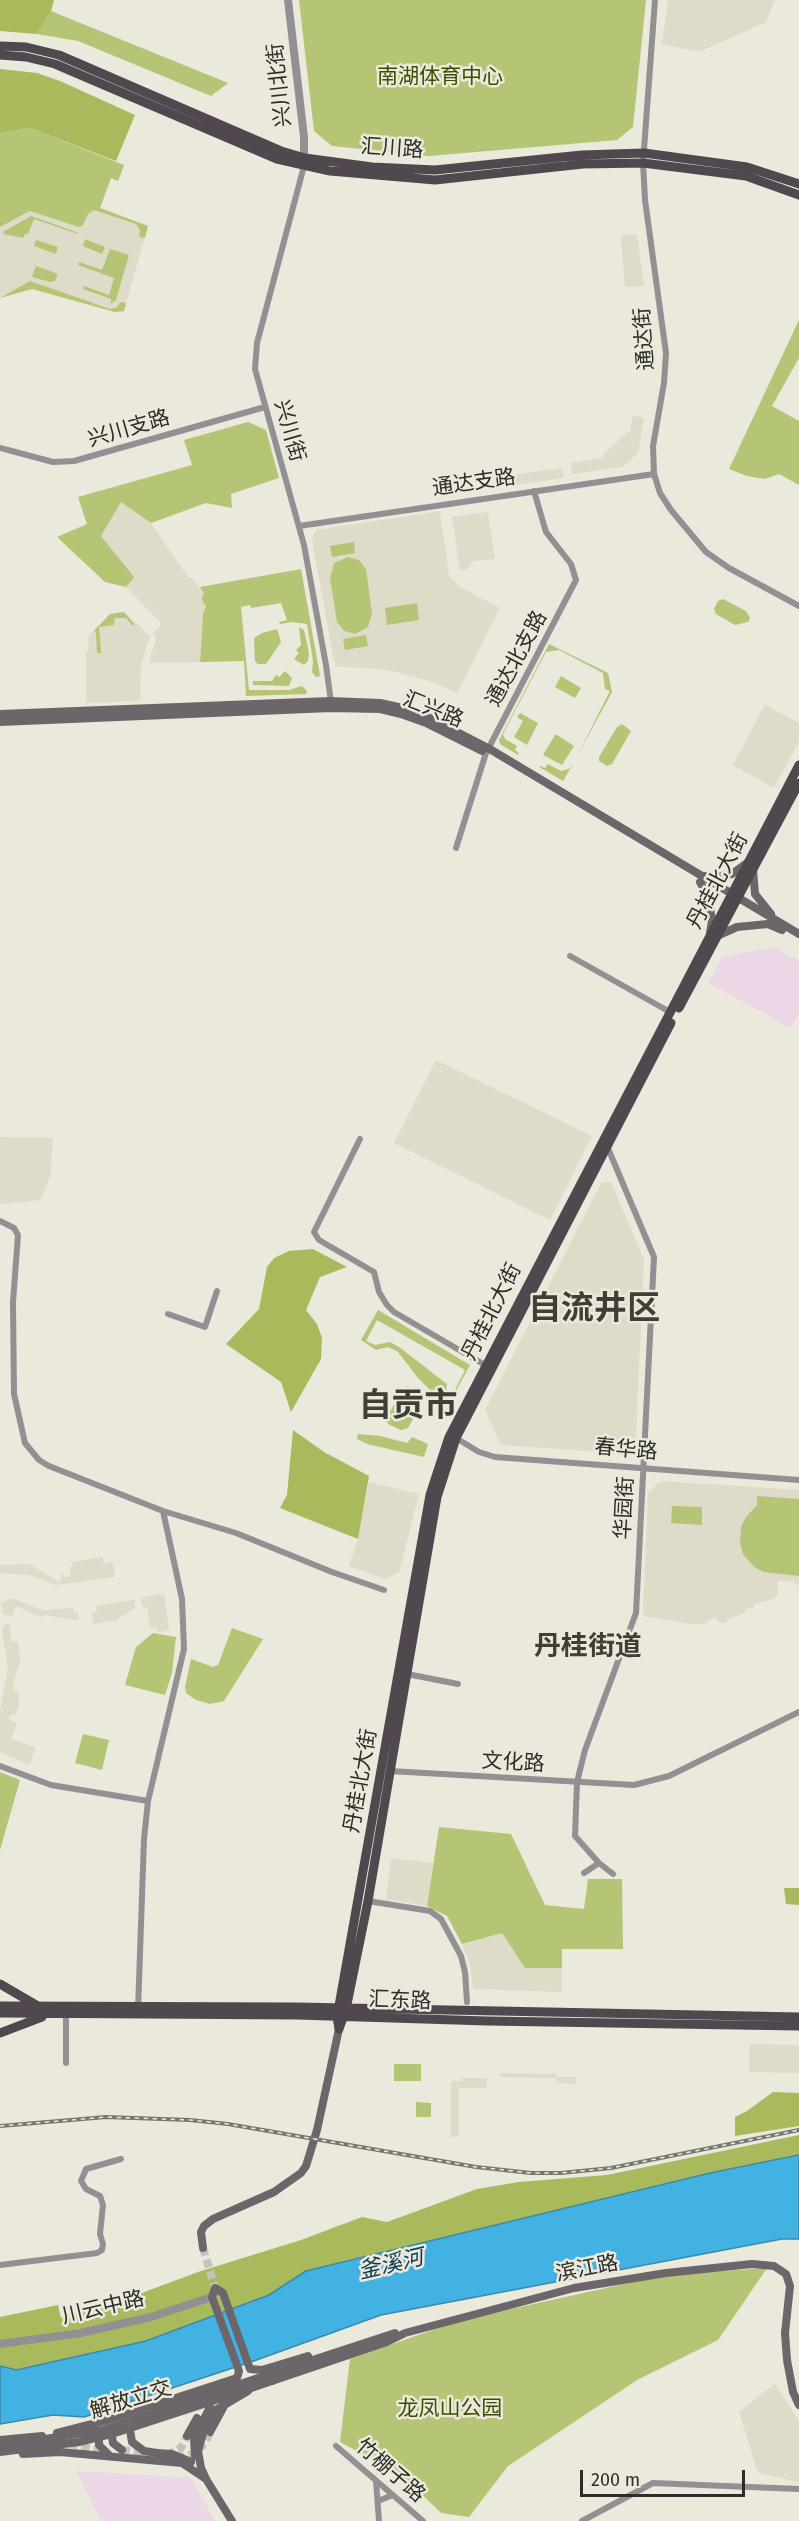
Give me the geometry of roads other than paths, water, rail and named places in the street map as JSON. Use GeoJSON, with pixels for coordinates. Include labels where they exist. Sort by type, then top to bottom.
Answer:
{"type":"FeatureCollection","features":[{"type":"Feature","properties":{"kind":"main road","name":"汇川路"},"geometry":{"type":"LineString","coordinates":[[0,46],[26,47],[59,55],[304,162]]}},
{"type":"Feature","properties":{"kind":"main road","name":"汇川路"},"geometry":{"type":"LineString","coordinates":[[0,55],[26,57],[55,64],[277,159],[304,162],[372,176],[435,180],[644,158],[747,167],[799,184]]}},
{"type":"Feature","properties":{"kind":"main road","name":"汇川路"},"geometry":{"type":"LineString","coordinates":[[644,158],[746,176],[799,195]]}},
{"type":"Feature","properties":{"kind":"main road","name":"汇兴路"},"geometry":{"type":"LineString","coordinates":[[0,722],[331,704],[401,714],[487,751],[733,898]]}},
{"type":"Feature","properties":{"kind":"main road"},"geometry":{"type":"LineString","coordinates":[[0,714],[331,704]]}},
{"type":"Feature","properties":{"kind":"main road","name":"丹桂北大街"},"geometry":{"type":"LineString","coordinates":[[342,2013],[368,1901],[437,1497],[456,1438],[750,866],[799,765]]}},
{"type":"Feature","properties":{"kind":"main road","name":"丹桂北大街"},"geometry":{"type":"LineString","coordinates":[[750,866],[799,783]]}},
{"type":"Feature","properties":{"kind":"main road"},"geometry":{"type":"LineString","coordinates":[[782,927],[755,894],[750,866],[732,874],[701,879],[708,897],[713,936],[737,927],[768,924],[799,934]]}},
{"type":"Feature","properties":{"kind":"main road"},"geometry":{"type":"LineString","coordinates":[[733,898],[782,927],[799,940]]}},
{"type":"Feature","properties":{"kind":"main road","name":"丹桂北大街"},"geometry":{"type":"LineString","coordinates":[[203,2248],[201,2232],[204,2226],[213,2219],[274,2192],[306,2166],[317,2130],[342,2013],[430,1495],[449,1437],[670,1012],[713,936]]}},
{"type":"Feature","properties":{"kind":"main road"},"geometry":{"type":"LineString","coordinates":[[0,1984],[35,2006]]}},
{"type":"Feature","properties":{"kind":"main road"},"geometry":{"type":"LineString","coordinates":[[0,1990],[35,2006]]}},
{"type":"Feature","properties":{"kind":"main road","name":"汇东路"},"geometry":{"type":"LineString","coordinates":[[0,2006],[342,2013],[799,2017]]}},
{"type":"Feature","properties":{"kind":"main road","name":"汇东路"},"geometry":{"type":"LineString","coordinates":[[0,2013],[66,2014],[138,2010]]}},
{"type":"Feature","properties":{"kind":"main road","name":"汇东路"},"geometry":{"type":"LineString","coordinates":[[342,2013],[799,2026]]}},
{"type":"Feature","properties":{"kind":"main road"},"geometry":{"type":"LineString","coordinates":[[0,2033],[53,2014]]}},
{"type":"Feature","properties":{"kind":"main road","name":"滨江路"},"geometry":{"type":"LineString","coordinates":[[271,2378],[403,2329],[572,2284],[665,2269],[752,2260],[775,2261],[789,2271],[794,2286],[789,2333],[791,2357],[799,2394]]}},
{"type":"Feature","properties":{"kind":"main road","name":"滨江路"},"geometry":{"type":"LineString","coordinates":[[271,2378],[387,2342],[405,2333],[574,2288],[666,2273],[752,2264],[774,2266],[786,2274],[790,2286],[785,2333],[787,2360],[793,2392],[799,2405]]}},
{"type":"Feature","properties":{"kind":"main road"},"geometry":{"type":"LineString","coordinates":[[0,2440],[63,2432],[232,2380],[239,2371],[212,2297],[215,2288],[223,2293],[251,2378],[248,2391],[210,2407],[194,2438],[193,2451],[203,2474],[232,2521]]}},
{"type":"Feature","properties":{"kind":"main road"},"geometry":{"type":"LineString","coordinates":[[249,2368],[262,2370],[403,2329]]}},
{"type":"Feature","properties":{"kind":"main road","name":"解放立交"},"geometry":{"type":"LineString","coordinates":[[0,2454],[79,2442],[115,2433],[207,2403],[225,2400],[271,2378]]}},
{"type":"Feature","properties":{"kind":"main road","name":"解放立交"},"geometry":{"type":"LineString","coordinates":[[0,2446],[103,2430],[271,2378]]}},
{"type":"Feature","properties":{"kind":"main road"},"geometry":{"type":"LineString","coordinates":[[210,2432],[225,2400]]}},
{"type":"Feature","properties":{"kind":"main road"},"geometry":{"type":"LineString","coordinates":[[187,2436],[207,2403]]}},
{"type":"Feature","properties":{"kind":"main road"},"geometry":{"type":"LineString","coordinates":[[121,2454],[113,2443],[111,2431],[113,2424],[123,2415]]}},
{"type":"Feature","properties":{"kind":"main road"},"geometry":{"type":"LineString","coordinates":[[141,2417],[130,2430],[132,2442],[144,2451],[183,2457],[203,2474]]}},
{"type":"Feature","properties":{"kind":"main road"},"geometry":{"type":"LineString","coordinates":[[108,2420],[99,2433],[99,2445],[108,2455],[121,2454]]}},
{"type":"Feature","properties":{"kind":"main road"},"geometry":{"type":"LineString","coordinates":[[0,2454],[60,2452],[121,2454],[182,2463],[203,2474]]}},
{"type":"Feature","properties":{"kind":"street","name":"兴川北街"},"geometry":{"type":"LineString","coordinates":[[288,0],[304,162]]}},
{"type":"Feature","properties":{"kind":"street","name":"通达街"},"geometry":{"type":"LineString","coordinates":[[655,0],[644,158],[645,200],[666,352],[664,383],[653,446],[654,474],[660,493],[671,510],[706,552],[729,568],[799,606]]}},
{"type":"Feature","properties":{"kind":"street","name":"兴川街"},"geometry":{"type":"LineString","coordinates":[[304,162],[255,356],[255,369],[299,526],[326,665],[331,704]]}},
{"type":"Feature","properties":{"kind":"street","name":"兴川支路"},"geometry":{"type":"LineString","coordinates":[[0,448],[53,462],[74,461],[265,407]]}},
{"type":"Feature","properties":{"kind":"street","name":"通达支路"},"geometry":{"type":"LineString","coordinates":[[299,526],[654,474]]}},
{"type":"Feature","properties":{"kind":"street","name":"通达北支路"},"geometry":{"type":"LineString","coordinates":[[456,848],[487,751],[576,580],[574,569],[546,532],[534,491]]}},
{"type":"Feature","properties":{"kind":"street"},"geometry":{"type":"LineString","coordinates":[[570,956],[670,1012]]}},
{"type":"Feature","properties":{"kind":"street"},"geometry":{"type":"LineString","coordinates":[[360,1140],[314,1232],[319,1240],[374,1272],[379,1292],[394,1312],[485,1365]]}},
{"type":"Feature","properties":{"kind":"street","name":"华园街"},"geometry":{"type":"LineString","coordinates":[[606,1146],[654,1257],[635,1620],[585,1750],[577,1782],[575,1836],[598,1863],[613,1874]]}},
{"type":"Feature","properties":{"kind":"street"},"geometry":{"type":"LineString","coordinates":[[0,1221],[14,1228],[18,1235],[13,1302],[14,1394],[25,1443],[30,1452],[49,1466],[164,1510],[236,1533],[332,1572],[384,1590]]}},
{"type":"Feature","properties":{"kind":"street"},"geometry":{"type":"LineString","coordinates":[[168,1314],[205,1327],[217,1290]]}},
{"type":"Feature","properties":{"kind":"street","name":"春华路"},"geometry":{"type":"LineString","coordinates":[[456,1438],[479,1452],[495,1457],[799,1480]]}},
{"type":"Feature","properties":{"kind":"street"},"geometry":{"type":"LineString","coordinates":[[138,2010],[144,1839],[148,1801],[184,1648],[182,1599],[164,1510]]}},
{"type":"Feature","properties":{"kind":"street"},"geometry":{"type":"LineString","coordinates":[[406,1674],[458,1684]]}},
{"type":"Feature","properties":{"kind":"street","name":"文化路"},"geometry":{"type":"LineString","coordinates":[[390,1771],[634,1785],[669,1776],[799,1712]]}},
{"type":"Feature","properties":{"kind":"street"},"geometry":{"type":"LineString","coordinates":[[0,1766],[51,1785],[148,1801]]}},
{"type":"Feature","properties":{"kind":"street"},"geometry":{"type":"LineString","coordinates":[[584,1873],[598,1863]]}},
{"type":"Feature","properties":{"kind":"street"},"geometry":{"type":"LineString","coordinates":[[368,1901],[430,1911],[441,1919],[461,1956],[465,1971],[467,2002]]}},
{"type":"Feature","properties":{"kind":"street"},"geometry":{"type":"LineString","coordinates":[[66,2014],[66,2063]]}},
{"type":"Feature","properties":{"kind":"street"},"geometry":{"type":"LineString","coordinates":[[0,2265],[97,2253],[102,2250],[104,2244],[100,2234],[104,2205],[100,2196],[86,2189],[81,2181],[86,2169],[121,2158]]}},
{"type":"Feature","properties":{"kind":"street","name":"川云中路"},"geometry":{"type":"LineString","coordinates":[[0,2344],[81,2333],[151,2317],[212,2297]]}},
{"type":"Feature","properties":{"kind":"street","name":"竹棚子路"},"geometry":{"type":"LineString","coordinates":[[336,2446],[423,2521]]}},
{"type":"Feature","properties":{"kind":"street"},"geometry":{"type":"LineString","coordinates":[[376,2480],[379,2521]]}},
{"type":"Feature","properties":{"kind":"street"},"geometry":{"type":"LineString","coordinates":[[582,2521],[653,2483],[799,2489]]}},
{"type":"Feature","properties":{"kind":"street"},"geometry":{"type":"LineString","coordinates":[[378,2501],[393,2495]]}},
{"type":"Feature","properties":{"kind":"water","name":"釜溪河"},"geometry":{"type":"Polygon","coordinates":[[[799,2155],[799,2239],[782,2239],[381,2315],[251,2362],[84,2417],[53,2415],[0,2424],[0,2366],[16,2370],[146,2341],[269,2295],[306,2271],[710,2173],[799,2155]]]}},
{"type":"Feature","properties":{"kind":"tunnel"},"geometry":{"type":"LineString","coordinates":[[203,2248],[215,2288]]}},
{"type":"Feature","properties":{"kind":"tunnel"},"geometry":{"type":"LineString","coordinates":[[177,2458],[194,2454],[205,2443],[210,2432]]}},
{"type":"Feature","properties":{"kind":"tunnel"},"geometry":{"type":"LineString","coordinates":[[167,2455],[181,2448],[187,2436]]}},
{"type":"Feature","properties":{"kind":"tunnel"},"geometry":{"type":"LineString","coordinates":[[70,2444],[108,2452]]}},
{"type":"Feature","properties":{"kind":"tunnel"},"geometry":{"type":"LineString","coordinates":[[122,2450],[151,2455]]}},
{"type":"Feature","properties":{"kind":"railway"},"geometry":{"type":"LineString","coordinates":[[0,2126],[106,2117],[190,2120],[228,2124],[476,2167],[531,2173],[561,2173],[611,2168],[799,2130]]}},
{"type":"Feature","properties":{"kind":"district","name":"自流井区"},"geometry":{"type":"Point","coordinates":[594,1310]}},
{"type":"Feature","properties":{"kind":"district","name":"自贡市"},"geometry":{"type":"Point","coordinates":[408,1407]}},
{"type":"Feature","properties":{"kind":"district","name":"丹桂街道"},"geometry":{"type":"Point","coordinates":[588,1647]}},
{"type":"Feature","properties":{"kind":"park label","name":"南湖体育中心"},"geometry":{"type":"Point","coordinates":[440,77]}},
{"type":"Feature","properties":{"kind":"park label","name":"龙凤山公园"},"geometry":{"type":"Point","coordinates":[450,2409]}}]}
